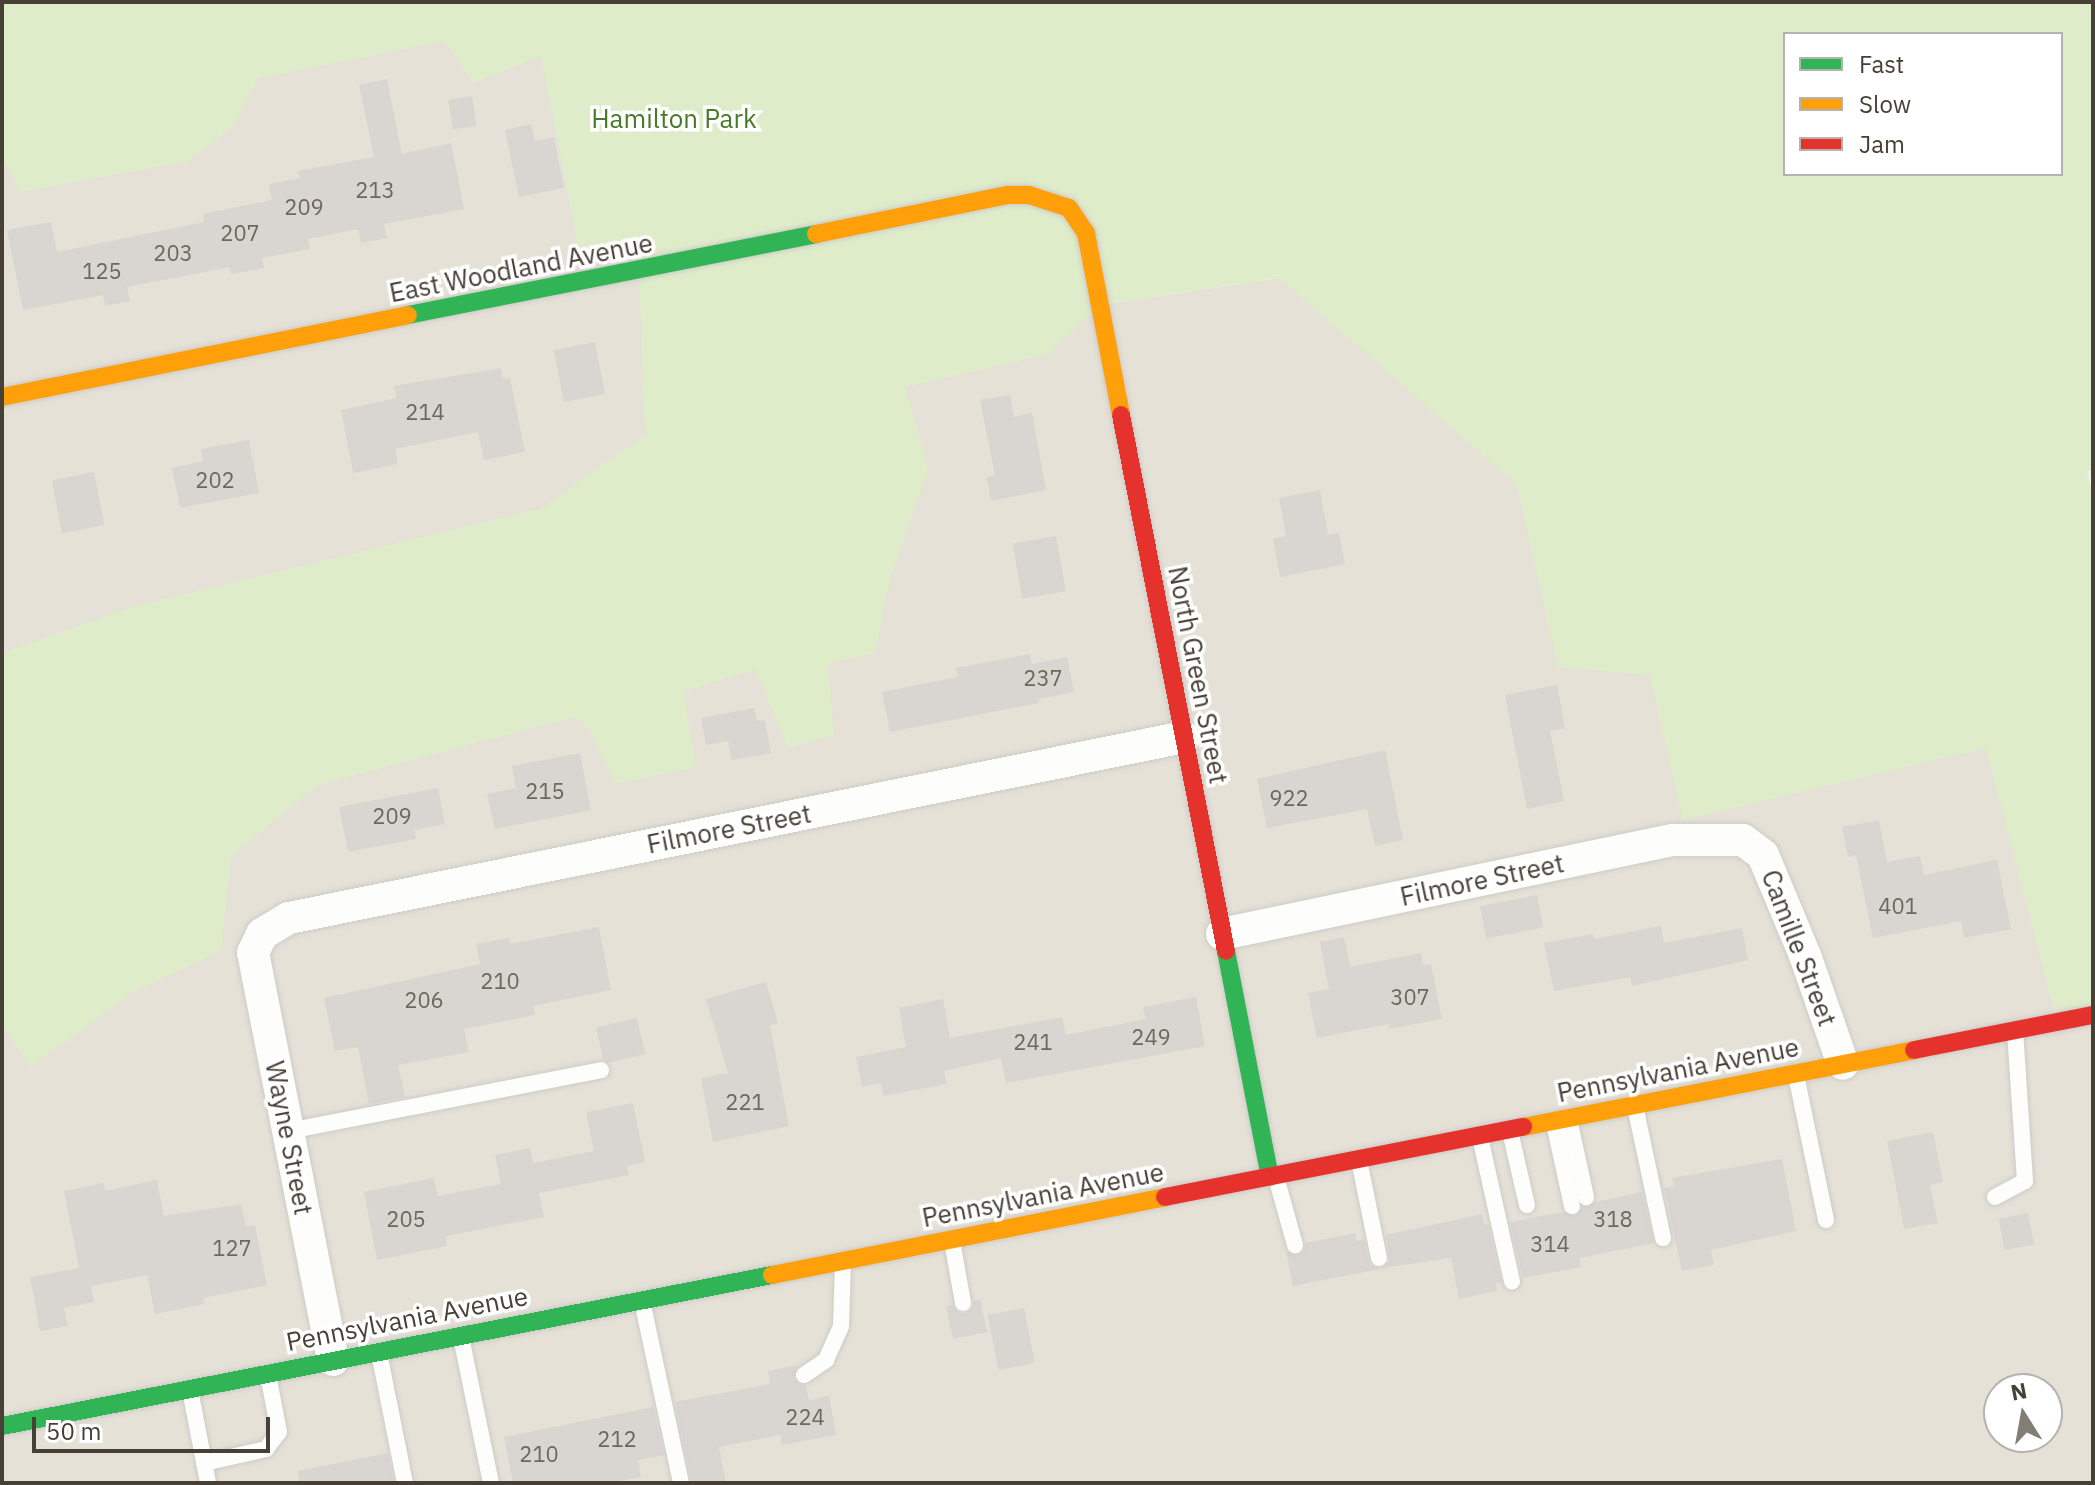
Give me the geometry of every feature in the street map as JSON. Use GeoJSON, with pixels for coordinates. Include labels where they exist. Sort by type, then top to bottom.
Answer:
{"type":"FeatureCollection","features":[{"type":"Feature","properties":{"kind":"main road","name":"East Woodland Avenue"},"geometry":{"type":"LineString","coordinates":[[2,397],[1008,195],[1050,199]]}},
{"type":"Feature","properties":{"kind":"main road","name":"North Green Street"},"geometry":{"type":"LineString","coordinates":[[1050,199],[1069,208],[1086,233],[1222,934],[1273,1176]]}},
{"type":"Feature","properties":{"kind":"main road","name":"Pennsylvania Avenue"},"geometry":{"type":"LineString","coordinates":[[2,1426],[2093,1015]]}},
{"type":"Feature","properties":{"kind":"street","name":"Filmore Street"},"geometry":{"type":"LineString","coordinates":[[276,925],[289,918],[1184,737]]}},
{"type":"Feature","properties":{"kind":"street","name":"Filmore Street"},"geometry":{"type":"LineString","coordinates":[[1222,934],[1673,840],[1743,840]]}},
{"type":"Feature","properties":{"kind":"street","name":"Camille Street"},"geometry":{"type":"LineString","coordinates":[[1743,840],[1763,855],[1806,958],[1843,1064]]}},
{"type":"Feature","properties":{"kind":"street","name":"Wayne Street"},"geometry":{"type":"LineString","coordinates":[[276,925],[262,934],[253,953],[333,1360]]}},
{"type":"Feature","properties":{"kind":"lane"},"geometry":{"type":"LineString","coordinates":[[1995,1197],[2025,1181],[2015,1030]]}},
{"type":"Feature","properties":{"kind":"lane"},"geometry":{"type":"LineString","coordinates":[[288,1131],[601,1070]]}},
{"type":"Feature","properties":{"kind":"lane"},"geometry":{"type":"LineString","coordinates":[[1796,1073],[1826,1220]]}},
{"type":"Feature","properties":{"kind":"lane"},"geometry":{"type":"LineString","coordinates":[[1635,1105],[1663,1238]]}},
{"type":"Feature","properties":{"kind":"lane"},"geometry":{"type":"LineString","coordinates":[[1561,1119],[1579,1202]]}},
{"type":"Feature","properties":{"kind":"lane"},"geometry":{"type":"LineString","coordinates":[[1509,1130],[1527,1205]]}},
{"type":"Feature","properties":{"kind":"lane"},"geometry":{"type":"LineString","coordinates":[[1480,1135],[1512,1281]]}},
{"type":"Feature","properties":{"kind":"lane"},"geometry":{"type":"LineString","coordinates":[[1358,1159],[1379,1258]]}},
{"type":"Feature","properties":{"kind":"lane"},"geometry":{"type":"LineString","coordinates":[[1273,1176],[1295,1245]]}},
{"type":"Feature","properties":{"kind":"lane"},"geometry":{"type":"LineString","coordinates":[[952,1239],[963,1303]]}},
{"type":"Feature","properties":{"kind":"lane"},"geometry":{"type":"LineString","coordinates":[[804,1375],[826,1360],[841,1326],[843,1260]]}},
{"type":"Feature","properties":{"kind":"lane"},"geometry":{"type":"LineString","coordinates":[[642,1300],[681,1483]]}},
{"type":"Feature","properties":{"kind":"lane"},"geometry":{"type":"LineString","coordinates":[[461,1336],[491,1483]]}},
{"type":"Feature","properties":{"kind":"lane"},"geometry":{"type":"LineString","coordinates":[[379,1351],[405,1483]]}},
{"type":"Feature","properties":{"kind":"lane"},"geometry":{"type":"LineString","coordinates":[[204,1463],[266,1449],[279,1432],[268,1373]]}},
{"type":"Feature","properties":{"kind":"lane"},"geometry":{"type":"LineString","coordinates":[[189,1389],[208,1483]]}},
{"type":"Feature","properties":{"kind":"shaded area"},"geometry":{"type":"Polygon","coordinates":[[[2,2],[531,2],[581,257],[1077,160],[1100,305],[1280,278],[1717,658],[1987,748],[2057,1021],[2093,1015],[2093,1483],[2,1483],[2,2]]]}},
{"type":"Feature","properties":{"kind":"green space","name":"Hamilton Park"},"geometry":{"type":"Polygon","coordinates":[[[2,2],[2093,2],[2093,469],[2087,472],[2093,497],[2093,1015],[2057,1022],[1986,748],[1683,820],[1650,675],[1558,667],[1517,485],[1279,278],[1100,305],[1048,354],[905,387],[928,469],[890,580],[875,653],[828,663],[834,735],[788,748],[755,669],[683,692],[696,767],[615,784],[589,729],[574,717],[318,785],[231,856],[221,951],[133,992],[31,1067],[2,1025],[2,653],[135,606],[543,508],[645,434],[638,246],[581,257],[541,56],[473,83],[445,41],[259,78],[233,126],[189,161],[20,192],[2,157],[2,2]]]}},
{"type":"Feature","properties":{"kind":"building"},"geometry":{"type":"Polygon","coordinates":[[[387,79],[402,154],[451,143],[464,209],[384,224],[387,238],[361,243],[358,229],[308,239],[310,249],[262,258],[264,268],[231,274],[230,267],[127,287],[130,301],[105,306],[103,295],[23,310],[7,230],[51,222],[57,252],[204,222],[203,214],[272,200],[269,184],[300,178],[298,171],[374,157],[359,85],[387,79]]]}},
{"type":"Feature","properties":{"kind":"building"},"geometry":{"type":"Polygon","coordinates":[[[472,96],[477,126],[453,129],[448,100],[472,96]]]}},
{"type":"Feature","properties":{"kind":"building"},"geometry":{"type":"Polygon","coordinates":[[[531,124],[535,141],[554,137],[564,188],[519,197],[505,130],[531,124]]]}},
{"type":"Feature","properties":{"kind":"building"},"geometry":{"type":"Polygon","coordinates":[[[595,342],[605,394],[564,402],[554,350],[595,342]]]}},
{"type":"Feature","properties":{"kind":"building"},"geometry":{"type":"Polygon","coordinates":[[[501,368],[503,379],[510,378],[525,452],[484,460],[478,432],[395,449],[398,464],[353,473],[341,410],[397,398],[394,386],[501,368]]]}},
{"type":"Feature","properties":{"kind":"building"},"geometry":{"type":"Polygon","coordinates":[[[1010,395],[1014,417],[1032,413],[1046,490],[991,501],[987,477],[995,475],[980,400],[1010,395]]]}},
{"type":"Feature","properties":{"kind":"building"},"geometry":{"type":"Polygon","coordinates":[[[249,440],[259,493],[180,508],[172,468],[203,461],[201,449],[249,440]]]}},
{"type":"Feature","properties":{"kind":"building"},"geometry":{"type":"Polygon","coordinates":[[[94,472],[104,525],[62,533],[52,480],[94,472]]]}},
{"type":"Feature","properties":{"kind":"building"},"geometry":{"type":"Polygon","coordinates":[[[1320,490],[1328,535],[1339,533],[1345,564],[1280,577],[1273,539],[1286,536],[1279,498],[1320,490]]]}},
{"type":"Feature","properties":{"kind":"building"},"geometry":{"type":"Polygon","coordinates":[[[1056,536],[1066,591],[1022,599],[1013,544],[1056,536]]]}},
{"type":"Feature","properties":{"kind":"building"},"geometry":{"type":"Polygon","coordinates":[[[1030,654],[1032,664],[1067,657],[1074,692],[1038,699],[1039,703],[890,732],[882,692],[958,677],[956,668],[1030,654]]]}},
{"type":"Feature","properties":{"kind":"building"},"geometry":{"type":"Polygon","coordinates":[[[1557,685],[1565,728],[1550,731],[1564,801],[1527,809],[1505,695],[1557,685]]]}},
{"type":"Feature","properties":{"kind":"building"},"geometry":{"type":"Polygon","coordinates":[[[754,708],[757,721],[765,720],[771,753],[732,760],[728,741],[706,745],[701,718],[754,708]]]}},
{"type":"Feature","properties":{"kind":"building"},"geometry":{"type":"Polygon","coordinates":[[[1385,750],[1403,840],[1375,846],[1367,809],[1267,828],[1257,779],[1385,750]]]}},
{"type":"Feature","properties":{"kind":"building"},"geometry":{"type":"Polygon","coordinates":[[[580,753],[591,810],[495,829],[487,794],[516,788],[512,766],[580,753]]]}},
{"type":"Feature","properties":{"kind":"building"},"geometry":{"type":"Polygon","coordinates":[[[438,788],[445,824],[414,830],[416,839],[348,852],[339,807],[438,788]]]}},
{"type":"Feature","properties":{"kind":"building"},"geometry":{"type":"Polygon","coordinates":[[[1879,820],[1887,862],[1920,856],[1924,875],[1997,860],[2011,929],[1964,938],[1961,921],[1873,938],[1856,855],[1848,857],[1842,827],[1879,820]]]}},
{"type":"Feature","properties":{"kind":"building"},"geometry":{"type":"Polygon","coordinates":[[[1537,895],[1543,927],[1486,938],[1480,906],[1537,895]]]}},
{"type":"Feature","properties":{"kind":"building"},"geometry":{"type":"Polygon","coordinates":[[[1661,926],[1664,943],[1742,928],[1748,960],[1632,986],[1630,977],[1554,991],[1544,943],[1593,934],[1594,939],[1661,926]]]}},
{"type":"Feature","properties":{"kind":"building"},"geometry":{"type":"Polygon","coordinates":[[[599,927],[611,990],[533,1006],[535,1015],[464,1029],[469,1052],[398,1065],[405,1097],[369,1104],[358,1047],[335,1051],[324,998],[480,964],[476,944],[509,938],[510,944],[599,927]]]}},
{"type":"Feature","properties":{"kind":"building"},"geometry":{"type":"Polygon","coordinates":[[[1344,937],[1350,967],[1421,953],[1423,965],[1431,964],[1442,1019],[1389,1029],[1388,1024],[1317,1038],[1308,993],[1329,989],[1320,942],[1344,937]]]}},
{"type":"Feature","properties":{"kind":"building"},"geometry":{"type":"Polygon","coordinates":[[[766,982],[778,1023],[770,1025],[789,1126],[713,1142],[701,1078],[728,1073],[706,999],[766,982]]]}},
{"type":"Feature","properties":{"kind":"building"},"geometry":{"type":"Polygon","coordinates":[[[1196,997],[1205,1046],[1006,1083],[1001,1058],[944,1071],[947,1084],[884,1096],[881,1083],[862,1087],[856,1057],[906,1047],[899,1008],[943,999],[950,1038],[1062,1017],[1066,1035],[1146,1019],[1143,1007],[1196,997]]]}},
{"type":"Feature","properties":{"kind":"building"},"geometry":{"type":"Polygon","coordinates":[[[637,1018],[645,1054],[604,1063],[596,1027],[637,1018]]]}},
{"type":"Feature","properties":{"kind":"building"},"geometry":{"type":"Polygon","coordinates":[[[633,1103],[645,1162],[627,1166],[629,1175],[539,1193],[544,1217],[446,1236],[447,1246],[377,1260],[364,1192],[434,1178],[438,1196],[501,1184],[495,1155],[530,1148],[533,1163],[594,1151],[586,1112],[633,1103]]]}},
{"type":"Feature","properties":{"kind":"building"},"geometry":{"type":"Polygon","coordinates":[[[1933,1132],[1943,1182],[1930,1185],[1938,1223],[1904,1229],[1887,1141],[1933,1132]]]}},
{"type":"Feature","properties":{"kind":"building"},"geometry":{"type":"Polygon","coordinates":[[[1782,1159],[1796,1231],[1711,1250],[1714,1265],[1682,1271],[1664,1188],[1674,1186],[1672,1178],[1782,1159]]]}},
{"type":"Feature","properties":{"kind":"building"},"geometry":{"type":"Polygon","coordinates":[[[157,1180],[164,1216],[241,1204],[246,1227],[255,1225],[267,1285],[203,1298],[204,1304],[155,1314],[147,1275],[91,1286],[94,1302],[64,1308],[68,1326],[40,1331],[30,1277],[79,1268],[64,1191],[104,1183],[105,1191],[157,1180]]]}},
{"type":"Feature","properties":{"kind":"building"},"geometry":{"type":"Polygon","coordinates":[[[1642,1192],[1654,1243],[1579,1258],[1581,1267],[1523,1278],[1510,1222],[1563,1212],[1575,1216],[1583,1207],[1596,1202],[1642,1192]]]}},
{"type":"Feature","properties":{"kind":"building"},"geometry":{"type":"Polygon","coordinates":[[[2028,1213],[2034,1244],[2005,1250],[1999,1219],[2028,1213]]]}},
{"type":"Feature","properties":{"kind":"building"},"geometry":{"type":"Polygon","coordinates":[[[1482,1214],[1484,1225],[1488,1224],[1501,1282],[1496,1283],[1497,1291],[1459,1299],[1451,1258],[1383,1268],[1390,1261],[1386,1235],[1482,1214]]]}},
{"type":"Feature","properties":{"kind":"building"},"geometry":{"type":"Polygon","coordinates":[[[1355,1233],[1357,1241],[1364,1239],[1370,1265],[1379,1269],[1293,1286],[1286,1251],[1297,1256],[1303,1252],[1306,1243],[1355,1233]]]}},
{"type":"Feature","properties":{"kind":"building"},"geometry":{"type":"Polygon","coordinates":[[[980,1299],[987,1332],[953,1339],[946,1306],[952,1305],[959,1313],[966,1314],[974,1301],[980,1299]]]}},
{"type":"Feature","properties":{"kind":"building"},"geometry":{"type":"Polygon","coordinates":[[[1024,1308],[1035,1363],[998,1370],[988,1315],[1024,1308]]]}},
{"type":"Feature","properties":{"kind":"building"},"geometry":{"type":"Polygon","coordinates":[[[798,1365],[793,1377],[806,1386],[809,1400],[829,1396],[836,1435],[782,1445],[780,1435],[719,1447],[726,1483],[692,1483],[675,1402],[770,1384],[768,1371],[798,1365]]]}},
{"type":"Feature","properties":{"kind":"building"},"geometry":{"type":"Polygon","coordinates":[[[653,1407],[664,1455],[638,1460],[641,1477],[610,1483],[513,1483],[504,1437],[653,1407]]]}},
{"type":"Feature","properties":{"kind":"building"},"geometry":{"type":"Polygon","coordinates":[[[388,1453],[394,1483],[299,1483],[298,1471],[388,1453]]]}},
{"type":"Feature","properties":{"kind":"traffic: fast"},"geometry":{"type":"LineString","coordinates":[[408,315],[816,234]]}},
{"type":"Feature","properties":{"kind":"traffic: fast"},"geometry":{"type":"LineString","coordinates":[[1226,951],[1270,1177]]}},
{"type":"Feature","properties":{"kind":"traffic: fast"},"geometry":{"type":"LineString","coordinates":[[2,1426],[772,1275]]}},
{"type":"Feature","properties":{"kind":"traffic: slow"},"geometry":{"type":"LineString","coordinates":[[816,234],[1008,195],[1029,195],[1069,208],[1086,233],[1121,415]]}},
{"type":"Feature","properties":{"kind":"traffic: slow"},"geometry":{"type":"LineString","coordinates":[[2,397],[408,315]]}},
{"type":"Feature","properties":{"kind":"traffic: slow"},"geometry":{"type":"LineString","coordinates":[[1523,1127],[1914,1050]]}},
{"type":"Feature","properties":{"kind":"traffic: slow"},"geometry":{"type":"LineString","coordinates":[[772,1275],[1165,1197]]}},
{"type":"Feature","properties":{"kind":"traffic: jam"},"geometry":{"type":"LineString","coordinates":[[1121,415],[1226,951]]}},
{"type":"Feature","properties":{"kind":"traffic: jam"},"geometry":{"type":"LineString","coordinates":[[1914,1050],[2093,1015]]}},
{"type":"Feature","properties":{"kind":"traffic: jam"},"geometry":{"type":"LineString","coordinates":[[1165,1197],[1523,1127]]}}]}
